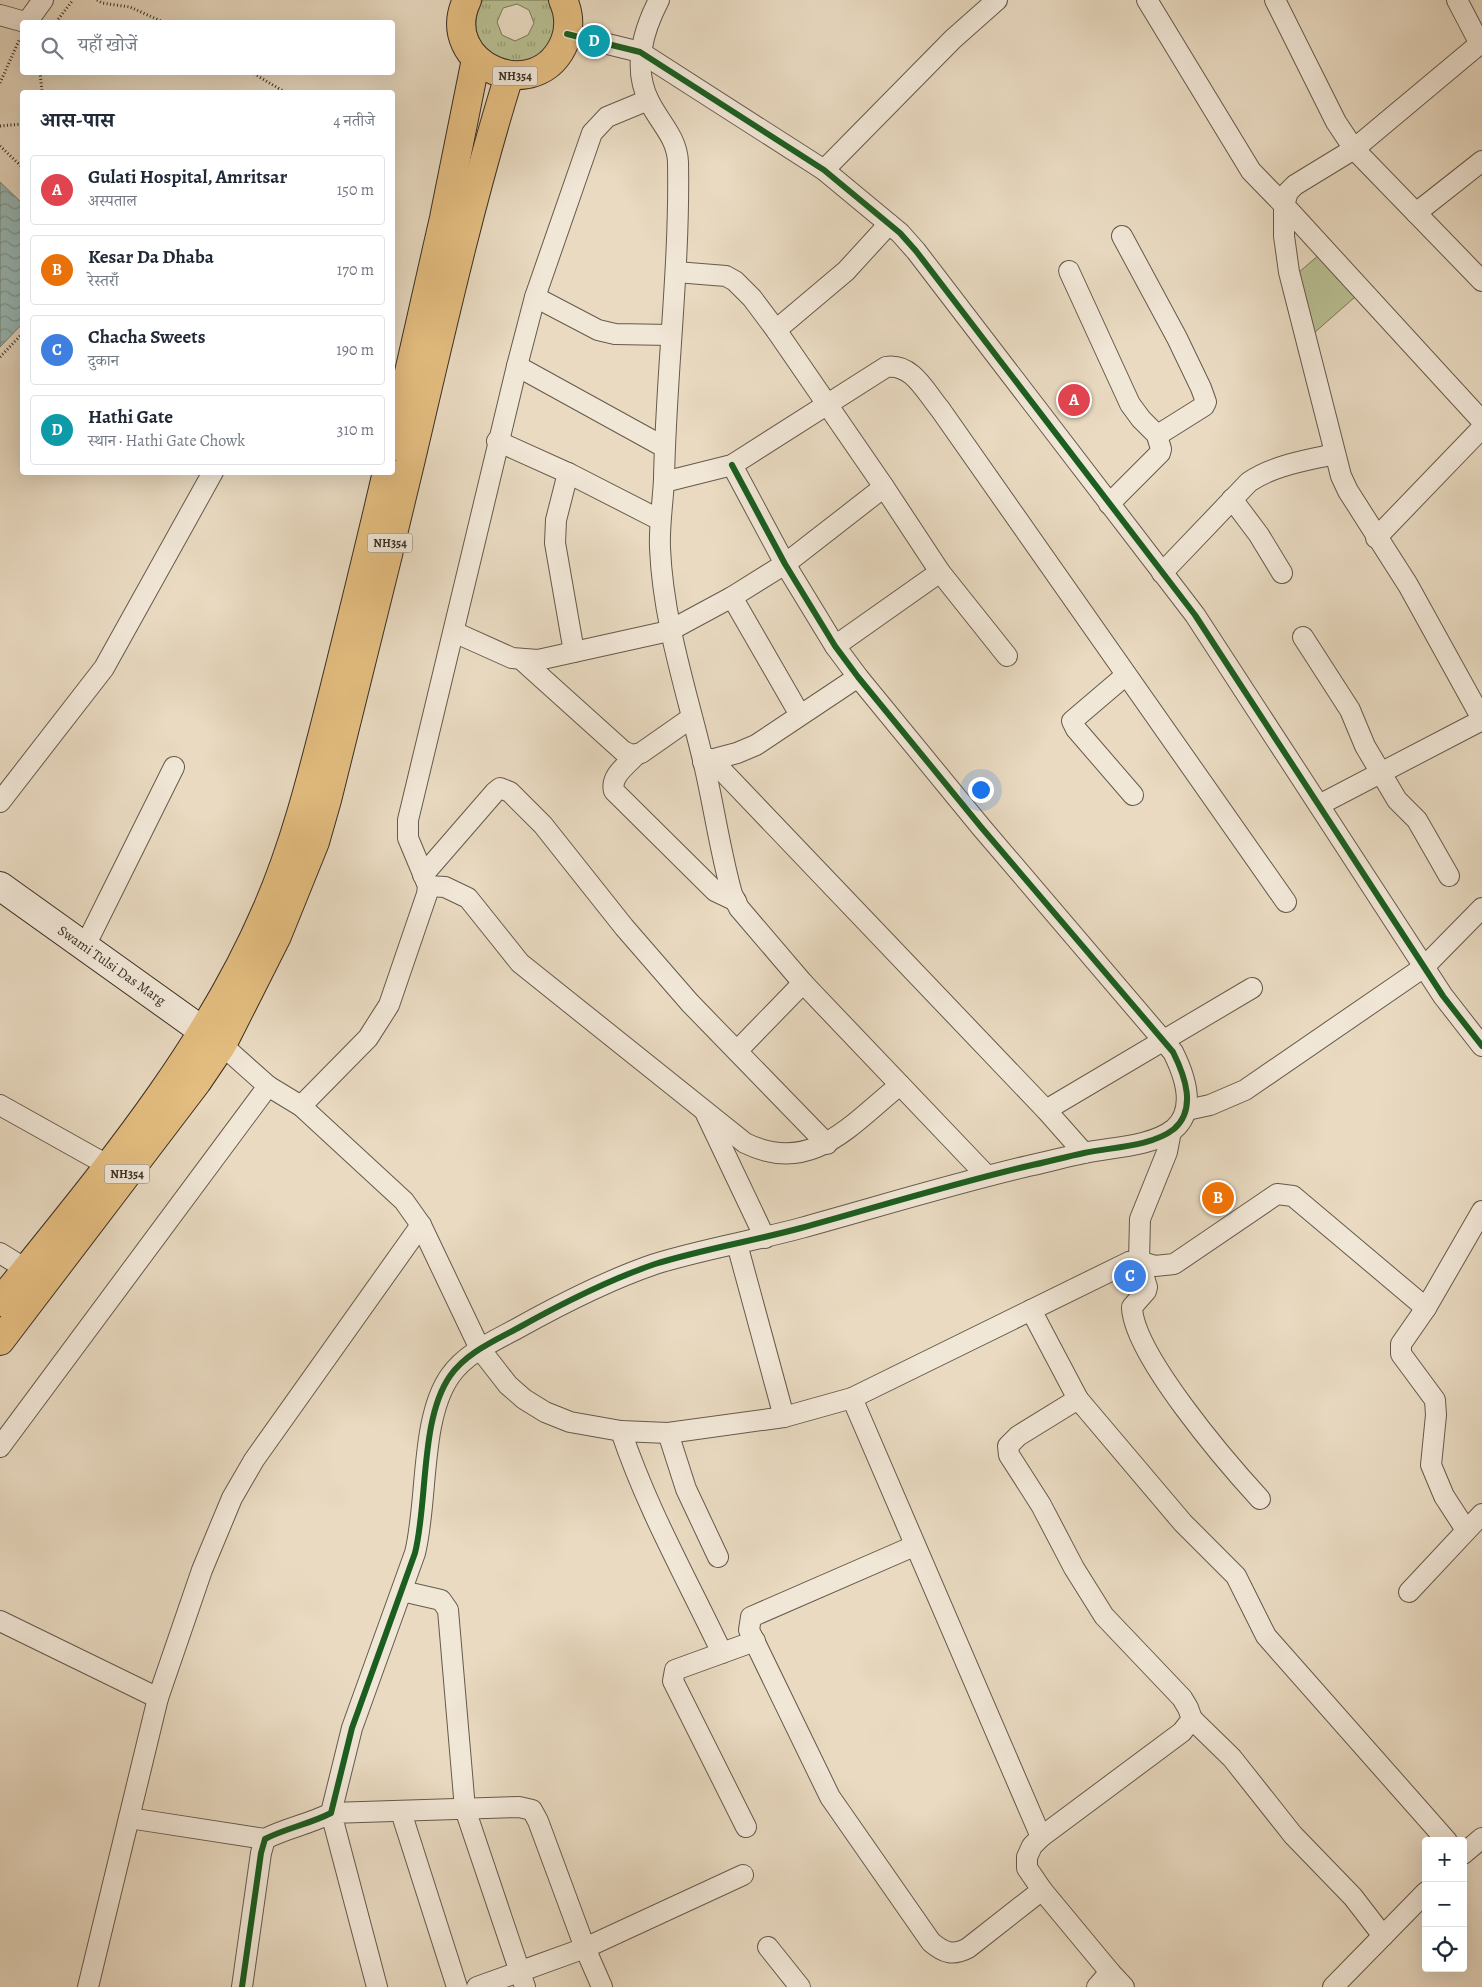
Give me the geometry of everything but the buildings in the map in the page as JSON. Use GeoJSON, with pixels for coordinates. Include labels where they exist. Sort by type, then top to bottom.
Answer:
{"type":"FeatureCollection","features":[{"type":"Feature","properties":{"kind":"highway","name":"NH354"},"geometry":{"type":"LineString","coordinates":[[467,0],[463,8],[461,26],[466,44],[476,60],[491,70],[508,76],[532,73],[552,61],[561,49],[567,34]]}},
{"type":"Feature","properties":{"kind":"highway"},"geometry":{"type":"LineString","coordinates":[[563,0],[568,20],[567,34]]}},
{"type":"Feature","properties":{"kind":"highway","name":"NH354"},"geometry":{"type":"LineString","coordinates":[[395,434],[444,218],[476,60]]}},
{"type":"Feature","properties":{"kind":"highway","name":"NH354"},"geometry":{"type":"LineString","coordinates":[[0,1302],[213,1038],[277,936],[315,842],[410,462],[463,235],[508,76]]}},
{"type":"Feature","properties":{"kind":"highway","name":"NH354"},"geometry":{"type":"LineString","coordinates":[[0,1341],[197,1082],[286,858],[320,744],[386,475]]}},
{"type":"Feature","properties":{"kind":"street"},"geometry":{"type":"LineString","coordinates":[[28,20],[43,0]]}},
{"type":"Feature","properties":{"kind":"street"},"geometry":{"type":"LineString","coordinates":[[659,0],[649,20],[640,52],[648,100],[670,131],[678,159],[676,272],[670,335],[660,548],[669,631],[691,718],[707,760],[728,879],[739,908],[803,983],[987,1176]]}},
{"type":"Feature","properties":{"kind":"street"},"geometry":{"type":"LineString","coordinates":[[824,170],[953,39],[997,0]]}},
{"type":"Feature","properties":{"kind":"street"},"geometry":{"type":"LineString","coordinates":[[1147,0],[1251,171],[1482,421]]}},
{"type":"Feature","properties":{"kind":"street"},"geometry":{"type":"LineString","coordinates":[[1275,0],[1336,122],[1354,149],[1482,281]]}},
{"type":"Feature","properties":{"kind":"street"},"geometry":{"type":"LineString","coordinates":[[1319,805],[1383,773],[1482,719],[1408,585],[1376,538],[1348,491],[1334,454],[1290,272],[1284,236],[1284,205],[1288,192],[1295,185],[1354,149],[1481,43],[1457,0]]}},
{"type":"Feature","properties":{"kind":"street"},"geometry":{"type":"LineString","coordinates":[[0,16],[20,21]]}},
{"type":"Feature","properties":{"kind":"street"},"geometry":{"type":"LineString","coordinates":[[567,34],[640,52],[824,170],[889,224],[916,251],[1194,616],[1424,967],[1482,1046]]}},
{"type":"Feature","properties":{"kind":"street"},"geometry":{"type":"LineString","coordinates":[[301,1106],[368,1038],[380,1021],[389,1005],[424,907],[425,880],[408,838],[408,820],[516,366],[535,297],[592,133],[607,117],[648,100]]}},
{"type":"Feature","properties":{"kind":"street"},"geometry":{"type":"LineString","coordinates":[[1416,213],[1482,161]]}},
{"type":"Feature","properties":{"kind":"street"},"geometry":{"type":"LineString","coordinates":[[776,330],[846,271],[889,224]]}},
{"type":"Feature","properties":{"kind":"street"},"geometry":{"type":"LineString","coordinates":[[1122,236],[1177,338],[1202,388],[1206,402],[1204,406],[1158,436]]}},
{"type":"Feature","properties":{"kind":"street"},"geometry":{"type":"LineString","coordinates":[[1069,270],[1130,404],[1141,419],[1158,436],[1162,449],[1109,504]]}},
{"type":"Feature","properties":{"kind":"street"},"geometry":{"type":"LineString","coordinates":[[676,272],[708,273],[726,276],[752,298],[884,487],[940,572],[1008,656]]}},
{"type":"Feature","properties":{"kind":"street"},"geometry":{"type":"LineString","coordinates":[[535,297],[598,330],[615,334],[670,335]]}},
{"type":"Feature","properties":{"kind":"street"},"geometry":{"type":"LineString","coordinates":[[516,366],[664,447]]}},
{"type":"Feature","properties":{"kind":"street"},"geometry":{"type":"LineString","coordinates":[[664,482],[732,465],[826,403],[886,367],[894,366],[908,370],[940,409],[1286,902]]}},
{"type":"Feature","properties":{"kind":"street"},"geometry":{"type":"LineString","coordinates":[[1376,538],[1482,428]]}},
{"type":"Feature","properties":{"kind":"street"},"geometry":{"type":"LineString","coordinates":[[498,441],[568,473],[660,520]]}},
{"type":"Feature","properties":{"kind":"street"},"geometry":{"type":"LineString","coordinates":[[1162,573],[1249,482],[1262,473],[1334,454]]}},
{"type":"Feature","properties":{"kind":"street"},"geometry":{"type":"LineString","coordinates":[[377,1987],[331,1813],[352,1728],[421,1533],[432,1424],[443,1389],[460,1364],[480,1349],[540,1316],[630,1273],[675,1259],[765,1238],[987,1176],[1084,1153],[1146,1142],[1171,1131],[1182,1120],[1187,1110],[1182,1069],[1164,1040],[981,827],[858,677],[835,646],[785,564],[732,465]]}},
{"type":"Feature","properties":{"kind":"street"},"geometry":{"type":"LineString","coordinates":[[568,473],[556,520],[556,543],[574,652]]}},
{"type":"Feature","properties":{"kind":"street"},"geometry":{"type":"LineString","coordinates":[[0,802],[104,668],[212,475]]}},
{"type":"Feature","properties":{"kind":"street"},"geometry":{"type":"LineString","coordinates":[[522,660],[538,660],[669,631],[732,597],[785,564],[884,487]]}},
{"type":"Feature","properties":{"kind":"street"},"geometry":{"type":"LineString","coordinates":[[1232,499],[1259,535],[1282,573]]}},
{"type":"Feature","properties":{"kind":"street"},"geometry":{"type":"LineString","coordinates":[[835,646],[940,572]]}},
{"type":"Feature","properties":{"kind":"street"},"geometry":{"type":"LineString","coordinates":[[732,597],[800,715]]}},
{"type":"Feature","properties":{"kind":"street"},"geometry":{"type":"LineString","coordinates":[[454,632],[522,660],[623,752],[636,755]]}},
{"type":"Feature","properties":{"kind":"street"},"geometry":{"type":"LineString","coordinates":[[1303,637],[1350,710],[1365,746],[1383,773],[1397,800],[1417,820],[1449,876]]}},
{"type":"Feature","properties":{"kind":"street"},"geometry":{"type":"LineString","coordinates":[[1126,674],[1072,721],[1076,729],[1133,794]]}},
{"type":"Feature","properties":{"kind":"street"},"geometry":{"type":"LineString","coordinates":[[707,760],[737,753],[756,745],[858,677]]}},
{"type":"Feature","properties":{"kind":"street"},"geometry":{"type":"LineString","coordinates":[[691,718],[636,755],[617,774],[613,781],[614,791],[716,891],[736,901]]}},
{"type":"Feature","properties":{"kind":"street"},"geometry":{"type":"LineString","coordinates":[[707,760],[1046,1110],[1084,1153]]}},
{"type":"Feature","properties":{"kind":"street"},"geometry":{"type":"LineString","coordinates":[[85,946],[174,767]]}},
{"type":"Feature","properties":{"kind":"street"},"geometry":{"type":"LineString","coordinates":[[425,880],[495,792],[500,788],[510,792],[543,825],[624,927],[690,1003],[827,1144]]}},
{"type":"Feature","properties":{"kind":"street"},"geometry":{"type":"LineString","coordinates":[[425,880],[468,898],[520,963],[745,1143],[764,1152],[787,1154],[809,1151],[827,1144],[900,1085]]}},
{"type":"Feature","properties":{"kind":"street","name":"Swami Tulsi Das Marg"},"geometry":{"type":"LineString","coordinates":[[0,886],[213,1038]]}},
{"type":"Feature","properties":{"kind":"street"},"geometry":{"type":"LineString","coordinates":[[1187,1110],[1210,1105],[1245,1090],[1424,967],[1482,908]]}},
{"type":"Feature","properties":{"kind":"street"},"geometry":{"type":"LineString","coordinates":[[737,1051],[803,983]]}},
{"type":"Feature","properties":{"kind":"street"},"geometry":{"type":"LineString","coordinates":[[1046,1110],[1164,1040],[1184,1026],[1252,988]]}},
{"type":"Feature","properties":{"kind":"street"},"geometry":{"type":"LineString","coordinates":[[213,1038],[268,1086],[301,1106],[404,1201],[421,1225],[480,1349],[508,1385],[524,1399],[545,1412],[570,1422],[621,1431],[668,1434],[784,1417],[852,1398],[1129,1262],[1139,1261],[1155,1266],[1174,1264],[1276,1194],[1284,1193],[1292,1196],[1426,1308]]}},
{"type":"Feature","properties":{"kind":"street"},"geometry":{"type":"LineString","coordinates":[[0,1448],[268,1086]]}},
{"type":"Feature","properties":{"kind":"street"},"geometry":{"type":"LineString","coordinates":[[0,1105],[109,1166]]}},
{"type":"Feature","properties":{"kind":"street"},"geometry":{"type":"LineString","coordinates":[[702,1108],[765,1238]]}},
{"type":"Feature","properties":{"kind":"street"},"geometry":{"type":"LineString","coordinates":[[1171,1131],[1167,1152],[1140,1219],[1139,1261],[1146,1291],[1132,1307],[1132,1315],[1149,1355],[1224,1460],[1260,1499]]}},
{"type":"Feature","properties":{"kind":"street"},"geometry":{"type":"LineString","coordinates":[[1466,1530],[1444,1496],[1431,1465],[1436,1415],[1435,1400],[1401,1354],[1401,1344],[1426,1308],[1482,1211]]}},
{"type":"Feature","properties":{"kind":"street"},"geometry":{"type":"LineString","coordinates":[[88,1987],[158,1698],[202,1570],[232,1498],[254,1460],[421,1225]]}},
{"type":"Feature","properties":{"kind":"street"},"geometry":{"type":"LineString","coordinates":[[737,1244],[784,1417]]}},
{"type":"Feature","properties":{"kind":"street"},"geometry":{"type":"LineString","coordinates":[[0,1253],[26,1269]]}},
{"type":"Feature","properties":{"kind":"street"},"geometry":{"type":"LineString","coordinates":[[1032,1310],[1078,1399],[1183,1523],[1236,1576],[1266,1636],[1443,1837]]}},
{"type":"Feature","properties":{"kind":"street"},"geometry":{"type":"LineString","coordinates":[[852,1398],[1041,1838]]}},
{"type":"Feature","properties":{"kind":"street"},"geometry":{"type":"LineString","coordinates":[[1078,1399],[1018,1436],[1008,1446],[1008,1455],[1041,1505],[1074,1568],[1104,1616],[1182,1698],[1192,1719],[1232,1758],[1292,1835],[1353,1897],[1383,1936]]}},
{"type":"Feature","properties":{"kind":"street"},"geometry":{"type":"LineString","coordinates":[[621,1431],[634,1468],[657,1522],[722,1653]]}},
{"type":"Feature","properties":{"kind":"street"},"geometry":{"type":"LineString","coordinates":[[668,1434],[686,1489],[718,1557]]}},
{"type":"Feature","properties":{"kind":"street"},"geometry":{"type":"LineString","coordinates":[[1409,1592],[1482,1514]]}},
{"type":"Feature","properties":{"kind":"street"},"geometry":{"type":"LineString","coordinates":[[914,1546],[751,1617],[750,1630],[830,1797],[931,1942],[948,1953],[958,1954],[1042,1890]]}},
{"type":"Feature","properties":{"kind":"street"},"geometry":{"type":"LineString","coordinates":[[402,1591],[441,1600],[448,1610],[466,1809],[522,1979]]}},
{"type":"Feature","properties":{"kind":"street"},"geometry":{"type":"LineString","coordinates":[[0,1621],[158,1698]]}},
{"type":"Feature","properties":{"kind":"street"},"geometry":{"type":"LineString","coordinates":[[746,1827],[673,1681],[675,1670],[755,1641]]}},
{"type":"Feature","properties":{"kind":"street"},"geometry":{"type":"LineString","coordinates":[[1124,1987],[1103,1980],[1027,1868],[1027,1857],[1032,1846],[1041,1838],[1182,1732],[1192,1719]]}},
{"type":"Feature","properties":{"kind":"street"},"geometry":{"type":"LineString","coordinates":[[129,1818],[265,1839],[276,1833],[315,1822],[331,1813],[519,1807],[532,1810],[602,1987]]}},
{"type":"Feature","properties":{"kind":"street"},"geometry":{"type":"LineString","coordinates":[[401,1812],[458,1987]]}},
{"type":"Feature","properties":{"kind":"street"},"geometry":{"type":"LineString","coordinates":[[1467,1851],[1482,1838]]}},
{"type":"Feature","properties":{"kind":"street"},"geometry":{"type":"LineString","coordinates":[[242,1987],[254,1898],[265,1839]]}},
{"type":"Feature","properties":{"kind":"street"},"geometry":{"type":"LineString","coordinates":[[477,1987],[522,1979],[743,1876]]}},
{"type":"Feature","properties":{"kind":"street"},"geometry":{"type":"LineString","coordinates":[[1333,1987],[1422,1896]]}},
{"type":"Feature","properties":{"kind":"street"},"geometry":{"type":"LineString","coordinates":[[768,1947],[800,1987]]}},
{"type":"Feature","properties":{"kind":"path"},"geometry":{"type":"LineString","coordinates":[[57,20],[72,0]]}},
{"type":"Feature","properties":{"kind":"path"},"geometry":{"type":"LineString","coordinates":[[97,0],[102,3],[130,7],[159,20]]}},
{"type":"Feature","properties":{"kind":"path"},"geometry":{"type":"LineString","coordinates":[[0,83],[20,38]]}},
{"type":"Feature","properties":{"kind":"path"},"geometry":{"type":"LineString","coordinates":[[40,75],[42,90]]}},
{"type":"Feature","properties":{"kind":"path"},"geometry":{"type":"LineString","coordinates":[[256,75],[281,90]]}},
{"type":"Feature","properties":{"kind":"path"},"geometry":{"type":"LineString","coordinates":[[0,126],[20,124]]}},
{"type":"Feature","properties":{"kind":"path"},"geometry":{"type":"LineString","coordinates":[[0,146],[20,166]]}},
{"type":"Feature","properties":{"kind":"path"},"geometry":{"type":"LineString","coordinates":[[0,357],[20,336]]}},
{"type":"Feature","properties":{"kind":"green space"},"geometry":{"type":"Polygon","coordinates":[[[483,0],[549,0],[553,10],[555,25],[550,40],[539,54],[525,61],[510,62],[496,57],[485,48],[477,34],[476,18],[483,0]],[[517,4],[503,8],[497,22],[502,35],[515,41],[528,35],[534,23],[529,10],[517,4]]]}},
{"type":"Feature","properties":{"kind":"green space"},"geometry":{"type":"Polygon","coordinates":[[[1320,254],[1355,297],[1314,333],[1298,273],[1320,254]]]}},
{"type":"Feature","properties":{"kind":"water"},"geometry":{"type":"Polygon","coordinates":[[[0,182],[20,201],[20,326],[0,347],[0,182]]]}},
{"type":"Feature","properties":{"kind":"cycle path"},"geometry":{"type":"LineString","coordinates":[[567,34],[640,52],[824,170],[900,233],[916,251],[1195,615],[1443,996],[1482,1046]]}},
{"type":"Feature","properties":{"kind":"cycle path"},"geometry":{"type":"LineString","coordinates":[[242,1987],[261,1853],[265,1839],[331,1813],[352,1728],[415,1553],[422,1509],[429,1437],[434,1414],[440,1394],[450,1376],[464,1361],[490,1343],[568,1301],[620,1277],[655,1264],[801,1228],[1000,1173],[1084,1153],[1130,1146],[1154,1140],[1174,1129],[1181,1121],[1185,1112],[1187,1092],[1173,1052],[981,827],[858,677],[835,646],[785,564],[732,465]]}},
{"type":"Feature","properties":{"kind":"place","name":"Hathi Gate"},"geometry":{"type":"Point","coordinates":[594,41]}},
{"type":"Feature","properties":{"kind":"place","name":"Gulati Hospital, Amritsar"},"geometry":{"type":"Point","coordinates":[1074,400]}},
{"type":"Feature","properties":{"kind":"place","name":"Kesar Da Dhaba"},"geometry":{"type":"Point","coordinates":[1218,1198]}},
{"type":"Feature","properties":{"kind":"place","name":"Chacha Sweets"},"geometry":{"type":"Point","coordinates":[1130,1276]}}]}
